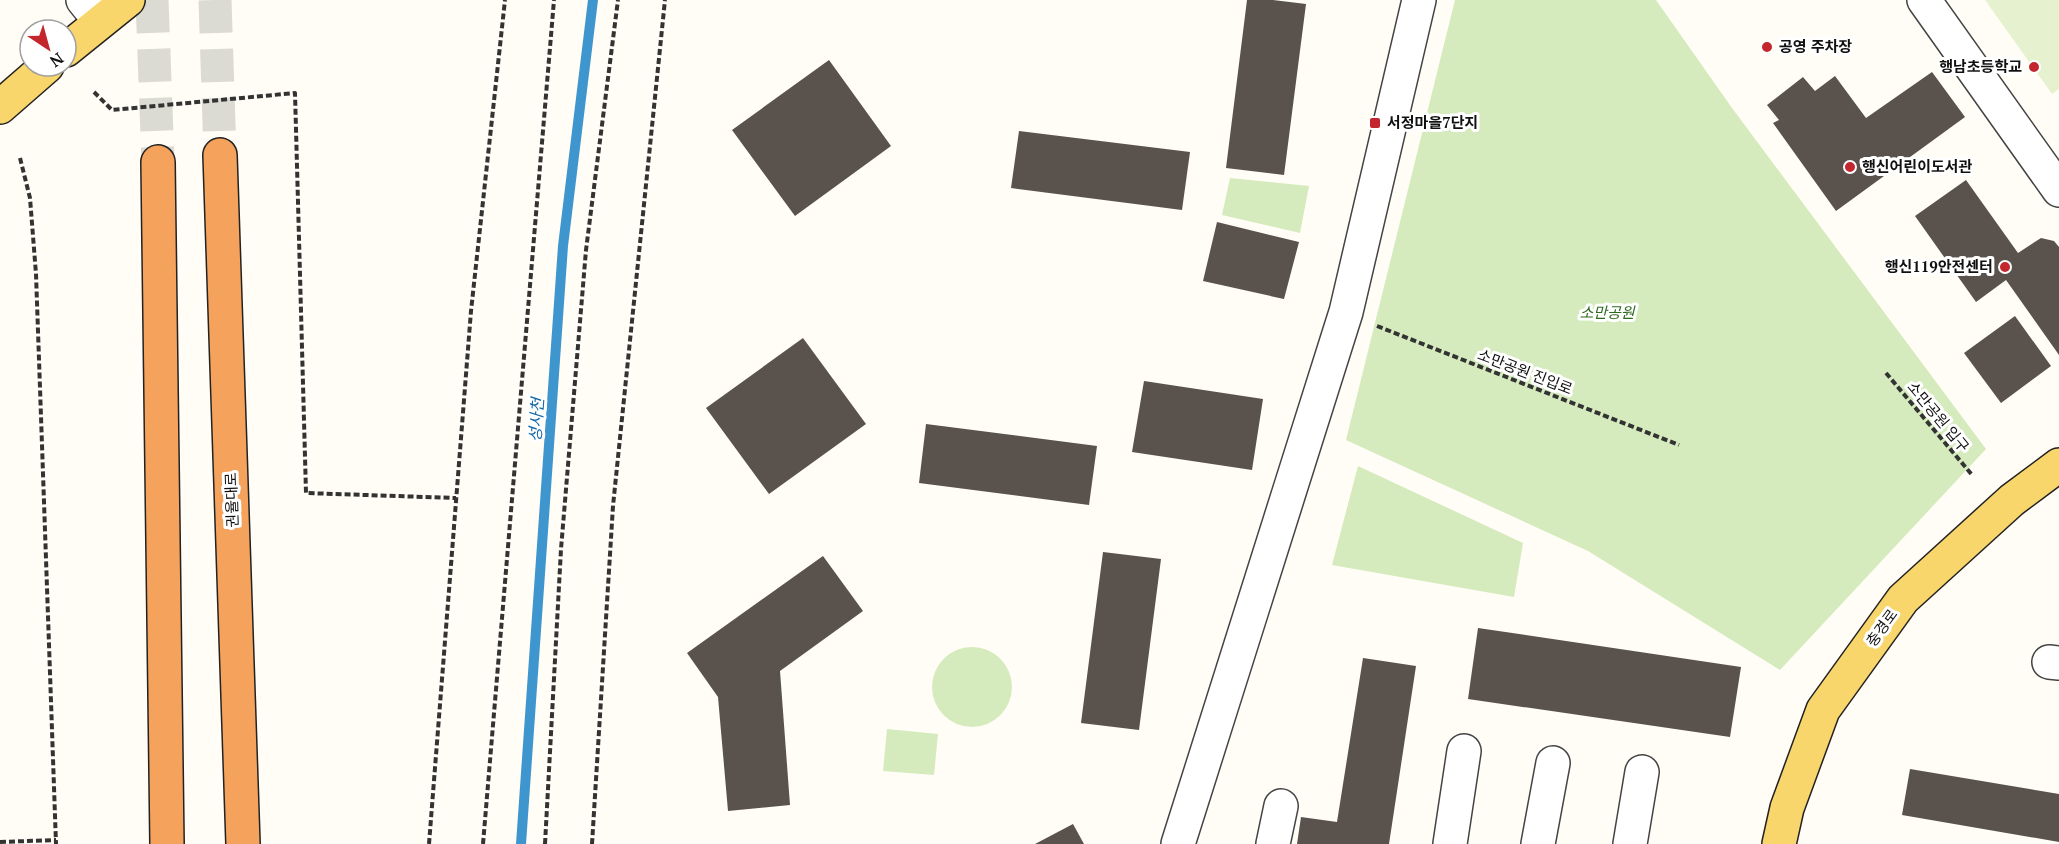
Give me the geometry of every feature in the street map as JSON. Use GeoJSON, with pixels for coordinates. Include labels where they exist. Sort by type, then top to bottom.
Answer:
{"type":"FeatureCollection","features":[{"type":"Feature","properties":{"kind":"highway","name":"권율대로"},"geometry":{"type":"LineString","coordinates":[[220,155],[243,844]]}},
{"type":"Feature","properties":{"kind":"highway"},"geometry":{"type":"LineString","coordinates":[[158,162],[167,844]]}},
{"type":"Feature","properties":{"kind":"highway"},"geometry":{"type":"LineString","coordinates":[[154,844],[165,683]]}},
{"type":"Feature","properties":{"kind":"highway"},"geometry":{"type":"LineString","coordinates":[[239,697],[255,844]]}},
{"type":"Feature","properties":{"kind":"main road"},"geometry":{"type":"LineString","coordinates":[[78,31],[91,11],[128,0]]}},
{"type":"Feature","properties":{"kind":"main road"},"geometry":{"type":"LineString","coordinates":[[0,106],[33,78]]}},
{"type":"Feature","properties":{"kind":"main road","name":"충경로"},"geometry":{"type":"LineString","coordinates":[[1779,844],[1787,808],[1823,710],[1903,599],[2012,500],[2059,465]]}},
{"type":"Feature","properties":{"kind":"street"},"geometry":{"type":"LineString","coordinates":[[1178,844],[1347,312],[1419,0]]}},
{"type":"Feature","properties":{"kind":"street"},"geometry":{"type":"LineString","coordinates":[[1924,0],[2059,190]]}},
{"type":"Feature","properties":{"kind":"street"},"geometry":{"type":"LineString","coordinates":[[1450,844],[1464,751]]}},
{"type":"Feature","properties":{"kind":"street"},"geometry":{"type":"LineString","coordinates":[[1538,844],[1553,763]]}},
{"type":"Feature","properties":{"kind":"street"},"geometry":{"type":"LineString","coordinates":[[1630,844],[1642,772]]}},
{"type":"Feature","properties":{"kind":"street"},"geometry":{"type":"LineString","coordinates":[[1273,844],[1281,806]]}},
{"type":"Feature","properties":{"kind":"path"},"geometry":{"type":"LineString","coordinates":[[429,844],[471,311],[505,0]]}},
{"type":"Feature","properties":{"kind":"path"},"geometry":{"type":"LineString","coordinates":[[483,844],[555,0]]}},
{"type":"Feature","properties":{"kind":"path"},"geometry":{"type":"LineString","coordinates":[[546,844],[561,549],[585,261],[618,0]]}},
{"type":"Feature","properties":{"kind":"path"},"geometry":{"type":"LineString","coordinates":[[592,844],[613,506],[665,0]]}},
{"type":"Feature","properties":{"kind":"path"},"geometry":{"type":"LineString","coordinates":[[94,92],[112,110],[294,93],[306,493],[456,498]]}},
{"type":"Feature","properties":{"kind":"path"},"geometry":{"type":"LineString","coordinates":[[0,843],[56,842],[36,274],[30,198],[20,158]]}},
{"type":"Feature","properties":{"kind":"path","name":"소만공원 진입로"},"geometry":{"type":"LineString","coordinates":[[1374,325],[1678,445]]}},
{"type":"Feature","properties":{"kind":"path","name":"소만공원 입구"},"geometry":{"type":"LineString","coordinates":[[1886,373],[1973,476]]}},
{"type":"Feature","properties":{"kind":"green space","name":"소만공원"},"geometry":{"type":"Polygon","coordinates":[[[1455,0],[1656,0],[1732,108],[1986,449],[1780,670],[1588,551],[1346,440],[1455,0]]]}},
{"type":"Feature","properties":{"kind":"green space"},"geometry":{"type":"Polygon","coordinates":[[[1985,0],[2059,0],[2059,89],[2052,94],[1985,0]]]}},
{"type":"Feature","properties":{"kind":"green space"},"geometry":{"type":"Polygon","coordinates":[[[1230,178],[1309,186],[1300,233],[1222,215],[1230,178]]]}},
{"type":"Feature","properties":{"kind":"green space"},"geometry":{"type":"Polygon","coordinates":[[[1358,466],[1523,543],[1514,597],[1332,565],[1358,466]]]}},
{"type":"Feature","properties":{"kind":"green space"},"geometry":{"type":"Polygon","coordinates":[[[964,647],[980,647],[1001,658],[1012,679],[1012,695],[1001,716],[980,727],[964,727],[950,721],[938,709],[932,695],[932,679],[938,665],[950,653],[964,647]]]}},
{"type":"Feature","properties":{"kind":"green space"},"geometry":{"type":"Polygon","coordinates":[[[887,729],[938,734],[934,775],[883,771],[887,729]]]}},
{"type":"Feature","properties":{"kind":"building"},"geometry":{"type":"Polygon","coordinates":[[[1247,0],[1306,4],[1284,175],[1226,168],[1247,0]]]}},
{"type":"Feature","properties":{"kind":"building"},"geometry":{"type":"Polygon","coordinates":[[[829,60],[891,146],[795,216],[732,130],[829,60]]]}},
{"type":"Feature","properties":{"kind":"building","name":"행신어린이도서관"},"geometry":{"type":"Polygon","coordinates":[[[1932,72],[1965,117],[1836,211],[1773,123],[1779,120],[1767,105],[1803,77],[1815,91],[1835,76],[1866,118],[1932,72]]]}},
{"type":"Feature","properties":{"kind":"building"},"geometry":{"type":"Polygon","coordinates":[[[1019,131],[1190,152],[1182,210],[1011,188],[1019,131]]]}},
{"type":"Feature","properties":{"kind":"building","name":"행신119안전센터"},"geometry":{"type":"Polygon","coordinates":[[[1966,180],[2018,253],[2041,238],[2054,241],[2059,247],[2059,355],[2006,280],[1976,302],[1915,216],[1966,180]]]}},
{"type":"Feature","properties":{"kind":"building"},"geometry":{"type":"Polygon","coordinates":[[[1217,222],[1299,242],[1284,299],[1203,281],[1217,222]]]}},
{"type":"Feature","properties":{"kind":"building"},"geometry":{"type":"Polygon","coordinates":[[[2015,316],[2051,366],[2001,403],[1964,353],[2015,316]]]}},
{"type":"Feature","properties":{"kind":"building"},"geometry":{"type":"Polygon","coordinates":[[[803,338],[866,424],[769,494],[706,408],[803,338]]]}},
{"type":"Feature","properties":{"kind":"building"},"geometry":{"type":"Polygon","coordinates":[[[1144,381],[1263,399],[1252,470],[1132,452],[1144,381]]]}},
{"type":"Feature","properties":{"kind":"building"},"geometry":{"type":"Polygon","coordinates":[[[926,424],[1097,446],[1089,505],[919,483],[926,424]]]}},
{"type":"Feature","properties":{"kind":"building"},"geometry":{"type":"Polygon","coordinates":[[[1103,552],[1161,559],[1139,730],[1081,723],[1103,552]]]}},
{"type":"Feature","properties":{"kind":"building"},"geometry":{"type":"Polygon","coordinates":[[[823,556],[863,611],[780,671],[790,805],[728,811],[718,697],[687,653],[823,556]]]}},
{"type":"Feature","properties":{"kind":"building"},"geometry":{"type":"Polygon","coordinates":[[[1478,628],[1741,667],[1730,737],[1468,699],[1478,628]]]}},
{"type":"Feature","properties":{"kind":"building"},"geometry":{"type":"Polygon","coordinates":[[[1363,658],[1416,666],[1389,844],[1297,844],[1301,817],[1337,822],[1363,658]]]}},
{"type":"Feature","properties":{"kind":"building"},"geometry":{"type":"Polygon","coordinates":[[[1910,769],[2059,794],[2059,842],[1902,815],[1910,769]]]}},
{"type":"Feature","properties":{"kind":"building"},"geometry":{"type":"Polygon","coordinates":[[[1073,824],[1084,844],[1035,844],[1073,824]]]}},
{"type":"Feature","properties":{"kind":"waterway","name":"성사천"},"geometry":{"type":"LineString","coordinates":[[521,844],[563,246],[593,0]]}},
{"type":"Feature","properties":{"kind":"tunnel"},"geometry":{"type":"LineString","coordinates":[[152,0],[158,162]]}},
{"type":"Feature","properties":{"kind":"tunnel"},"geometry":{"type":"LineString","coordinates":[[215,0],[220,155]]}},
{"type":"Feature","properties":{"kind":"place","name":"공영 주차장"},"geometry":{"type":"Point","coordinates":[1767,47]}},
{"type":"Feature","properties":{"kind":"place","name":"행남초등학교"},"geometry":{"type":"Point","coordinates":[2034,67]}},
{"type":"Feature","properties":{"kind":"place","name":"서정마을7단지"},"geometry":{"type":"Point","coordinates":[1375,123]}},
{"type":"Feature","properties":{"kind":"place","name":"행신어린이도서관"},"geometry":{"type":"Point","coordinates":[1850,167]}},
{"type":"Feature","properties":{"kind":"place","name":"행신119안전센터"},"geometry":{"type":"Point","coordinates":[2005,267]}}]}
